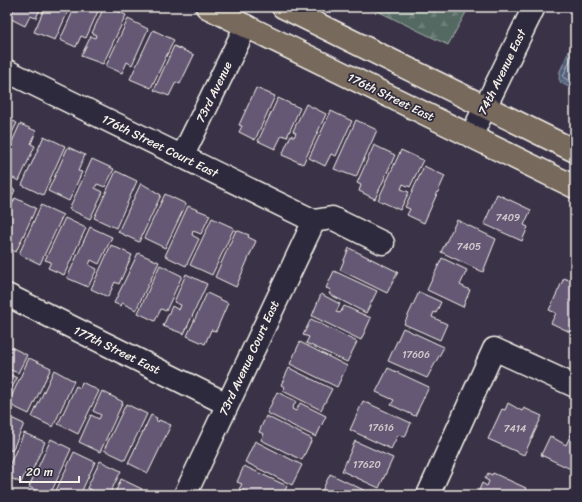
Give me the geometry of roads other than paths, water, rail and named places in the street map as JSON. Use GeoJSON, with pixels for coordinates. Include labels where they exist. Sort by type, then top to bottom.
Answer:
{"type":"FeatureCollection","features":[{"type":"Feature","properties":{"kind":"main road","name":"176th Street East"},"geometry":{"type":"LineString","coordinates":[[207,7],[575,187]]}},
{"type":"Feature","properties":{"kind":"main road"},"geometry":{"type":"LineString","coordinates":[[283,7],[486,105],[575,151]]}},
{"type":"Feature","properties":{"kind":"street","name":"74th Avenue East"},"geometry":{"type":"LineString","coordinates":[[471,136],[534,7]]}},
{"type":"Feature","properties":{"kind":"street","name":"73rd Avenue"},"geometry":{"type":"LineString","coordinates":[[182,157],[246,26]]}},
{"type":"Feature","properties":{"kind":"street","name":"176th Street Court East"},"geometry":{"type":"LineString","coordinates":[[7,71],[314,221]]}},
{"type":"Feature","properties":{"kind":"street"},"geometry":{"type":"LineString","coordinates":[[314,221],[332,218],[383,243]]}},
{"type":"Feature","properties":{"kind":"street","name":"73rd Avenue Court East"},"geometry":{"type":"LineString","coordinates":[[185,495],[314,221]]}},
{"type":"Feature","properties":{"kind":"street","name":"177th Street East"},"geometry":{"type":"LineString","coordinates":[[7,295],[227,404]]}},
{"type":"Feature","properties":{"kind":"street"},"geometry":{"type":"LineString","coordinates":[[428,495],[494,349],[575,386]]}},
{"type":"Feature","properties":{"kind":"water"},"geometry":{"type":"Polygon","coordinates":[[[575,38],[575,90],[561,83],[559,79],[560,71],[575,38]]]}}]}
